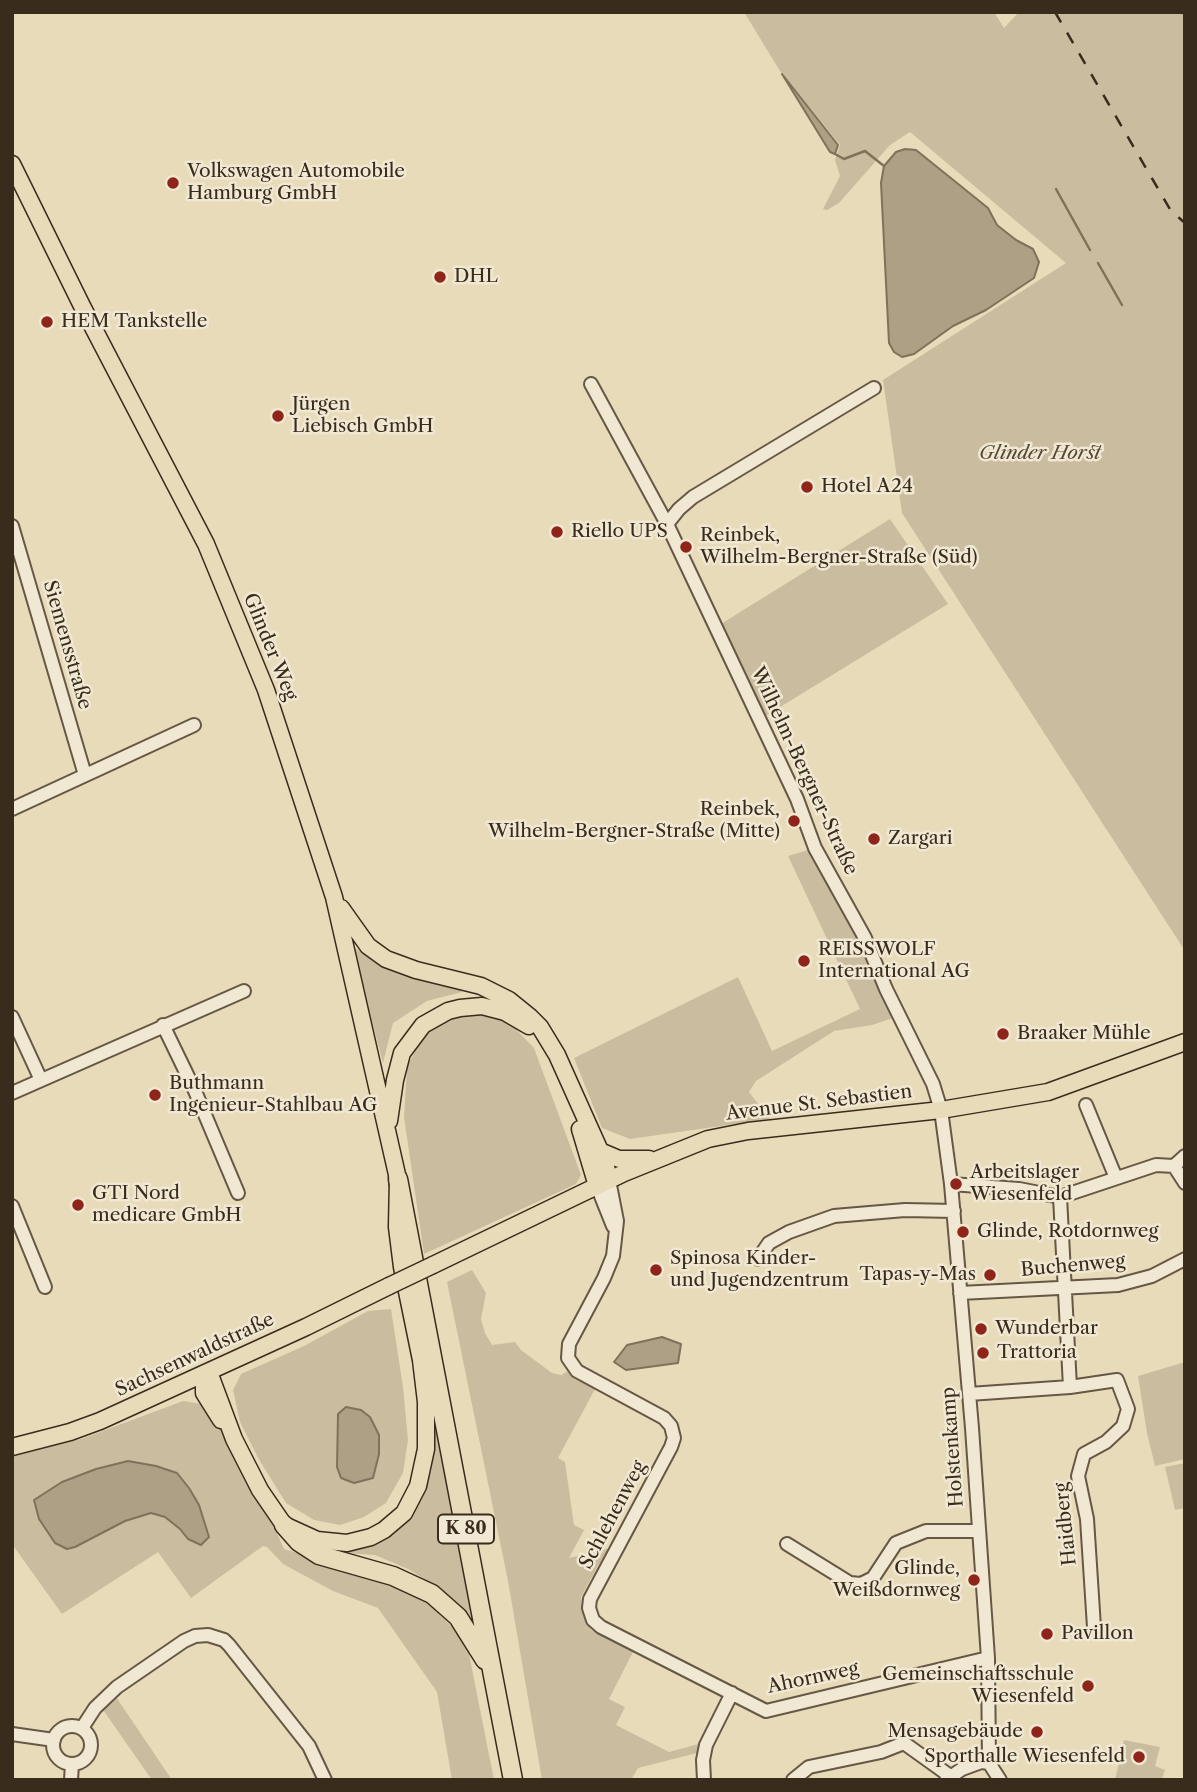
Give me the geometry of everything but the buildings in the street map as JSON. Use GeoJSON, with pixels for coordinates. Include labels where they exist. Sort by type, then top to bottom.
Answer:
{"type":"FeatureCollection","features":[{"type":"Feature","properties":{"kind":"highway","name":"K 80"},"geometry":{"type":"LineString","coordinates":[[398,1179],[513,1780]]}},
{"type":"Feature","properties":{"kind":"highway"},"geometry":{"type":"LineString","coordinates":[[284,1525],[299,1542],[319,1555],[400,1578],[432,1594],[463,1624],[493,1672]]}},
{"type":"Feature","properties":{"kind":"main road","name":"Glinder Weg"},"geometry":{"type":"LineString","coordinates":[[12,164],[83,308],[206,544],[266,690],[334,897],[398,1179],[397,1227],[402,1267],[421,1360],[426,1402],[426,1450],[418,1486],[404,1513],[394,1523],[359,1541],[347,1543],[317,1540],[284,1525]]}},
{"type":"Feature","properties":{"kind":"main road"},"geometry":{"type":"LineString","coordinates":[[334,897],[360,937],[386,959],[416,971],[481,986],[509,1000],[540,1027],[557,1055],[600,1152],[603,1183]]}},
{"type":"Feature","properties":{"kind":"main road"},"geometry":{"type":"LineString","coordinates":[[387,1131],[398,1067],[402,1053],[414,1034],[447,1011],[470,1007],[494,1009],[527,1024],[550,1052],[603,1183]]}},
{"type":"Feature","properties":{"kind":"main road","name":"Avenue St. Sebastien"},"geometry":{"type":"LineString","coordinates":[[433,1265],[603,1183],[708,1139],[748,1131],[941,1110],[1048,1092],[1185,1042]]}},
{"type":"Feature","properties":{"kind":"main road"},"geometry":{"type":"LineString","coordinates":[[600,1152],[619,1159],[658,1159]]}},
{"type":"Feature","properties":{"kind":"main road","name":"Sachsenwaldstraße"},"geometry":{"type":"LineString","coordinates":[[12,1447],[70,1432],[160,1395],[433,1265]]}},
{"type":"Feature","properties":{"kind":"main road"},"geometry":{"type":"LineString","coordinates":[[209,1373],[234,1439],[260,1490],[284,1525]]}},
{"type":"Feature","properties":{"kind":"main road"},"geometry":{"type":"LineString","coordinates":[[209,1373],[203,1386],[204,1393],[234,1439]]}},
{"type":"Feature","properties":{"kind":"main road"},"geometry":{"type":"LineString","coordinates":[[160,1395],[194,1396],[211,1404]]}},
{"type":"Feature","properties":{"kind":"street","name":"Wilhelm-Bergner-Straße"},"geometry":{"type":"LineString","coordinates":[[591,384],[667,524],[797,799],[815,848],[865,938],[886,989],[933,1084],[941,1110]]}},
{"type":"Feature","properties":{"kind":"street"},"geometry":{"type":"LineString","coordinates":[[667,524],[693,497],[874,388]]}},
{"type":"Feature","properties":{"kind":"street","name":"Siemensstraße"},"geometry":{"type":"LineString","coordinates":[[12,526],[85,775]]}},
{"type":"Feature","properties":{"kind":"street"},"geometry":{"type":"LineString","coordinates":[[12,809],[194,725]]}},
{"type":"Feature","properties":{"kind":"street"},"geometry":{"type":"LineString","coordinates":[[12,1093],[244,991]]}},
{"type":"Feature","properties":{"kind":"street"},"geometry":{"type":"LineString","coordinates":[[12,1017],[41,1080]]}},
{"type":"Feature","properties":{"kind":"street"},"geometry":{"type":"LineString","coordinates":[[163,1025],[195,1091],[238,1193]]}},
{"type":"Feature","properties":{"kind":"street"},"geometry":{"type":"LineString","coordinates":[[1086,1105],[1116,1178]]}},
{"type":"Feature","properties":{"kind":"street","name":"Holstenkamp"},"geometry":{"type":"LineString","coordinates":[[941,1110],[954,1211],[969,1394],[988,1658],[989,1763]]}},
{"type":"Feature","properties":{"kind":"street"},"geometry":{"type":"LineString","coordinates":[[951,1184],[1019,1189],[1060,1197],[1156,1166],[1174,1166],[1185,1156]]}},
{"type":"Feature","properties":{"kind":"street"},"geometry":{"type":"LineString","coordinates":[[1174,1166],[1185,1183]]}},
{"type":"Feature","properties":{"kind":"street","name":"Schlehenweg"},"geometry":{"type":"LineString","coordinates":[[603,1183],[614,1248],[608,1271],[569,1345],[569,1361],[577,1371],[666,1419],[674,1438],[591,1596],[589,1611],[601,1627],[732,1693]]}},
{"type":"Feature","properties":{"kind":"street"},"geometry":{"type":"LineString","coordinates":[[1060,1197],[1070,1387]]}},
{"type":"Feature","properties":{"kind":"street"},"geometry":{"type":"LineString","coordinates":[[12,1206],[45,1287]]}},
{"type":"Feature","properties":{"kind":"street"},"geometry":{"type":"LineString","coordinates":[[758,1259],[769,1243],[789,1232],[834,1216],[905,1210],[954,1211]]}},
{"type":"Feature","properties":{"kind":"street","name":"Buchenweg"},"geometry":{"type":"LineString","coordinates":[[960,1293],[1118,1285],[1152,1276],[1185,1259]]}},
{"type":"Feature","properties":{"kind":"street","name":"Haidberg"},"geometry":{"type":"LineString","coordinates":[[969,1394],[1070,1387],[1117,1380],[1128,1409],[1123,1426],[1106,1442],[1084,1454],[1078,1476],[1087,1519],[1094,1626]]}},
{"type":"Feature","properties":{"kind":"street"},"geometry":{"type":"LineString","coordinates":[[788,1544],[850,1583],[861,1584],[873,1578],[896,1543],[926,1531],[977,1531]]}},
{"type":"Feature","properties":{"kind":"street"},"geometry":{"type":"LineString","coordinates":[[82,1728],[95,1708],[117,1687],[184,1641],[195,1636],[208,1635],[225,1640],[309,1746],[325,1780]]}},
{"type":"Feature","properties":{"kind":"street","name":"Ahornweg"},"geometry":{"type":"LineString","coordinates":[[732,1693],[766,1711],[988,1658]]}},
{"type":"Feature","properties":{"kind":"street"},"geometry":{"type":"LineString","coordinates":[[704,1780],[705,1749],[732,1693]]}},
{"type":"Feature","properties":{"kind":"street"},"geometry":{"type":"LineString","coordinates":[[65,1727],[82,1728],[90,1737],[91,1749],[84,1760],[72,1764],[57,1756],[54,1740],[65,1727]]}},
{"type":"Feature","properties":{"kind":"street"},"geometry":{"type":"LineString","coordinates":[[12,1734],[54,1740]]}},
{"type":"Feature","properties":{"kind":"street"},"geometry":{"type":"LineString","coordinates":[[793,1780],[809,1767],[881,1752],[904,1743],[948,1778],[981,1762],[989,1763],[1000,1780]]}},
{"type":"Feature","properties":{"kind":"street"},"geometry":{"type":"LineString","coordinates":[[71,1780],[72,1764]]}},
{"type":"Feature","properties":{"kind":"green space","name":"Glinder Horst"},"geometry":{"type":"Polygon","coordinates":[[[744,12],[994,12],[1004,28],[1019,12],[1185,12],[1185,951],[902,513],[883,380],[1066,263],[910,132],[890,145],[839,203],[827,210],[823,209],[840,176],[835,160],[840,145],[780,71],[744,12]]]}},
{"type":"Feature","properties":{"kind":"green space"},"geometry":{"type":"Polygon","coordinates":[[[890,519],[948,604],[759,720],[716,627],[890,519]]]}},
{"type":"Feature","properties":{"kind":"green space"},"geometry":{"type":"Polygon","coordinates":[[[815,848],[899,1016],[872,1025],[834,1031],[756,1081],[749,1092],[770,1119],[630,1139],[602,1128],[574,1058],[738,977],[772,1051],[860,1009],[788,856],[815,848]]]}},
{"type":"Feature","properties":{"kind":"green space"},"geometry":{"type":"Polygon","coordinates":[[[352,946],[382,967],[460,989],[462,992],[427,1001],[393,1023],[383,1063],[352,946]]]}},
{"type":"Feature","properties":{"kind":"green space"},"geometry":{"type":"Polygon","coordinates":[[[483,1011],[510,1023],[534,1048],[581,1175],[576,1184],[424,1254],[404,1117],[407,1067],[425,1033],[454,1017],[483,1011]]]}},
{"type":"Feature","properties":{"kind":"green space"},"geometry":{"type":"Polygon","coordinates":[[[472,1270],[486,1293],[481,1319],[492,1345],[515,1342],[521,1350],[552,1373],[561,1375],[568,1371],[574,1379],[595,1389],[558,1458],[565,1462],[574,1525],[584,1530],[569,1558],[611,1548],[581,1597],[583,1615],[591,1630],[633,1652],[609,1699],[625,1707],[616,1725],[669,1752],[702,1743],[701,1752],[638,1768],[631,1780],[542,1780],[508,1581],[447,1282],[472,1270]]]}},
{"type":"Feature","properties":{"kind":"green space"},"geometry":{"type":"Polygon","coordinates":[[[391,1309],[408,1440],[403,1473],[386,1503],[364,1517],[340,1525],[314,1520],[286,1503],[258,1458],[240,1422],[233,1390],[241,1374],[304,1346],[368,1311],[391,1309]],[[346,1407],[338,1414],[337,1467],[341,1477],[354,1483],[346,1407]]]}},
{"type":"Feature","properties":{"kind":"green space"},"geometry":{"type":"Polygon","coordinates":[[[1185,1362],[1185,1459],[1155,1466],[1138,1376],[1185,1362]]]}},
{"type":"Feature","properties":{"kind":"green space"},"geometry":{"type":"Polygon","coordinates":[[[430,1370],[480,1635],[459,1606],[408,1569],[375,1555],[344,1553],[315,1543],[346,1546],[412,1512],[430,1370]]]}},
{"type":"Feature","properties":{"kind":"green space"},"geometry":{"type":"Polygon","coordinates":[[[183,1401],[202,1404],[213,1415],[284,1549],[397,1582],[431,1606],[455,1630],[469,1654],[494,1780],[452,1780],[437,1692],[378,1608],[333,1591],[283,1564],[267,1547],[263,1546],[191,1598],[158,1552],[62,1614],[12,1544],[12,1457],[84,1438],[183,1401]],[[128,1461],[62,1482],[34,1500],[39,1519],[55,1543],[67,1549],[125,1521],[151,1513],[165,1517],[189,1540],[201,1544],[177,1473],[128,1461]]]}},
{"type":"Feature","properties":{"kind":"green space"},"geometry":{"type":"Polygon","coordinates":[[[1185,1463],[1185,1508],[1175,1510],[1165,1467],[1185,1463]]]}},
{"type":"Feature","properties":{"kind":"green space"},"geometry":{"type":"Polygon","coordinates":[[[112,1691],[172,1780],[152,1780],[99,1704],[112,1691]]]}},
{"type":"Feature","properties":{"kind":"green space","name":"Sporthalle Wiesenfeld"},"geometry":{"type":"Polygon","coordinates":[[[1124,1740],[1160,1747],[1155,1766],[1165,1770],[1162,1779],[1165,1780],[1115,1780],[1124,1740]]]}},
{"type":"Feature","properties":{"kind":"shaded area"},"geometry":{"type":"Polygon","coordinates":[[[782,74],[838,145],[835,154],[830,152],[782,74]]]}},
{"type":"Feature","properties":{"kind":"shaded area"},"geometry":{"type":"Polygon","coordinates":[[[916,150],[988,208],[997,225],[1033,249],[1039,262],[1034,278],[986,310],[953,326],[914,354],[902,357],[894,352],[889,343],[881,183],[884,166],[896,152],[916,150]]]}},
{"type":"Feature","properties":{"kind":"shaded area"},"geometry":{"type":"Polygon","coordinates":[[[662,1337],[681,1344],[678,1363],[626,1370],[614,1362],[627,1345],[662,1337]]]}},
{"type":"Feature","properties":{"kind":"shaded area"},"geometry":{"type":"Polygon","coordinates":[[[346,1407],[361,1410],[370,1417],[379,1435],[379,1454],[373,1478],[354,1483],[341,1478],[337,1467],[338,1414],[346,1407]]]}},
{"type":"Feature","properties":{"kind":"shaded area"},"geometry":{"type":"Polygon","coordinates":[[[128,1461],[177,1473],[199,1505],[209,1537],[201,1545],[188,1539],[165,1517],[151,1513],[125,1521],[75,1547],[67,1549],[55,1543],[39,1519],[34,1500],[62,1482],[128,1461]]]}},
{"type":"Feature","properties":{"kind":"waterway"},"geometry":{"type":"LineString","coordinates":[[835,154],[844,159],[865,151],[884,166]]}},
{"type":"Feature","properties":{"kind":"waterway"},"geometry":{"type":"LineString","coordinates":[[1056,189],[1090,250]]}},
{"type":"Feature","properties":{"kind":"waterway"},"geometry":{"type":"LineString","coordinates":[[1098,263],[1122,305]]}},
{"type":"Feature","properties":{"kind":"railway"},"geometry":{"type":"LineString","coordinates":[[1055,12],[1171,211],[1185,223]]}},
{"type":"Feature","properties":{"kind":"place","name":"Volkswagen Automobile Hamburg GmbH"},"geometry":{"type":"Point","coordinates":[173,183]}},
{"type":"Feature","properties":{"kind":"place","name":"DHL"},"geometry":{"type":"Point","coordinates":[440,277]}},
{"type":"Feature","properties":{"kind":"place","name":"HEM Tankstelle"},"geometry":{"type":"Point","coordinates":[47,322]}},
{"type":"Feature","properties":{"kind":"place","name":"Jürgen Liebisch GmbH"},"geometry":{"type":"Point","coordinates":[278,416]}},
{"type":"Feature","properties":{"kind":"place","name":"Hotel A24"},"geometry":{"type":"Point","coordinates":[807,487]}},
{"type":"Feature","properties":{"kind":"place","name":"Riello UPS"},"geometry":{"type":"Point","coordinates":[557,532]}},
{"type":"Feature","properties":{"kind":"place","name":"Reinbek, Wilhelm-Bergner-Straße (Süd)"},"geometry":{"type":"Point","coordinates":[686,547]}},
{"type":"Feature","properties":{"kind":"place","name":"Reinbek, Wilhelm-Bergner-Straße (Mitte)"},"geometry":{"type":"Point","coordinates":[794,821]}},
{"type":"Feature","properties":{"kind":"place","name":"Zargari"},"geometry":{"type":"Point","coordinates":[874,839]}},
{"type":"Feature","properties":{"kind":"place","name":"REISSWOLF International AG"},"geometry":{"type":"Point","coordinates":[804,961]}},
{"type":"Feature","properties":{"kind":"place","name":"Braaker Mühle"},"geometry":{"type":"Point","coordinates":[1003,1034]}},
{"type":"Feature","properties":{"kind":"place","name":"Buthmann Ingenieur-Stahlbau AG"},"geometry":{"type":"Point","coordinates":[155,1095]}},
{"type":"Feature","properties":{"kind":"place","name":"Arbeitslager Wiesenfeld"},"geometry":{"type":"Point","coordinates":[956,1184]}},
{"type":"Feature","properties":{"kind":"place","name":"GTI Nord medicare GmbH"},"geometry":{"type":"Point","coordinates":[78,1205]}},
{"type":"Feature","properties":{"kind":"place","name":"Glinde, Rotdornweg"},"geometry":{"type":"Point","coordinates":[963,1232]}},
{"type":"Feature","properties":{"kind":"place","name":"Spinosa Kinder- und Jugendzentrum"},"geometry":{"type":"Point","coordinates":[656,1270]}},
{"type":"Feature","properties":{"kind":"place","name":"Tapas-y-Mas"},"geometry":{"type":"Point","coordinates":[990,1275]}},
{"type":"Feature","properties":{"kind":"place","name":"Wunderbar"},"geometry":{"type":"Point","coordinates":[981,1329]}},
{"type":"Feature","properties":{"kind":"place","name":"Trattoria"},"geometry":{"type":"Point","coordinates":[983,1353]}},
{"type":"Feature","properties":{"kind":"place","name":"Glinde, Weißdornweg"},"geometry":{"type":"Point","coordinates":[974,1580]}},
{"type":"Feature","properties":{"kind":"place","name":"Pavillon"},"geometry":{"type":"Point","coordinates":[1047,1634]}},
{"type":"Feature","properties":{"kind":"place","name":"Gemeinschaftsschule Wiesenfeld"},"geometry":{"type":"Point","coordinates":[1088,1686]}},
{"type":"Feature","properties":{"kind":"place","name":"Mensagebäude"},"geometry":{"type":"Point","coordinates":[1037,1732]}},
{"type":"Feature","properties":{"kind":"place","name":"Sporthalle Wiesenfeld"},"geometry":{"type":"Point","coordinates":[1139,1757]}}]}
